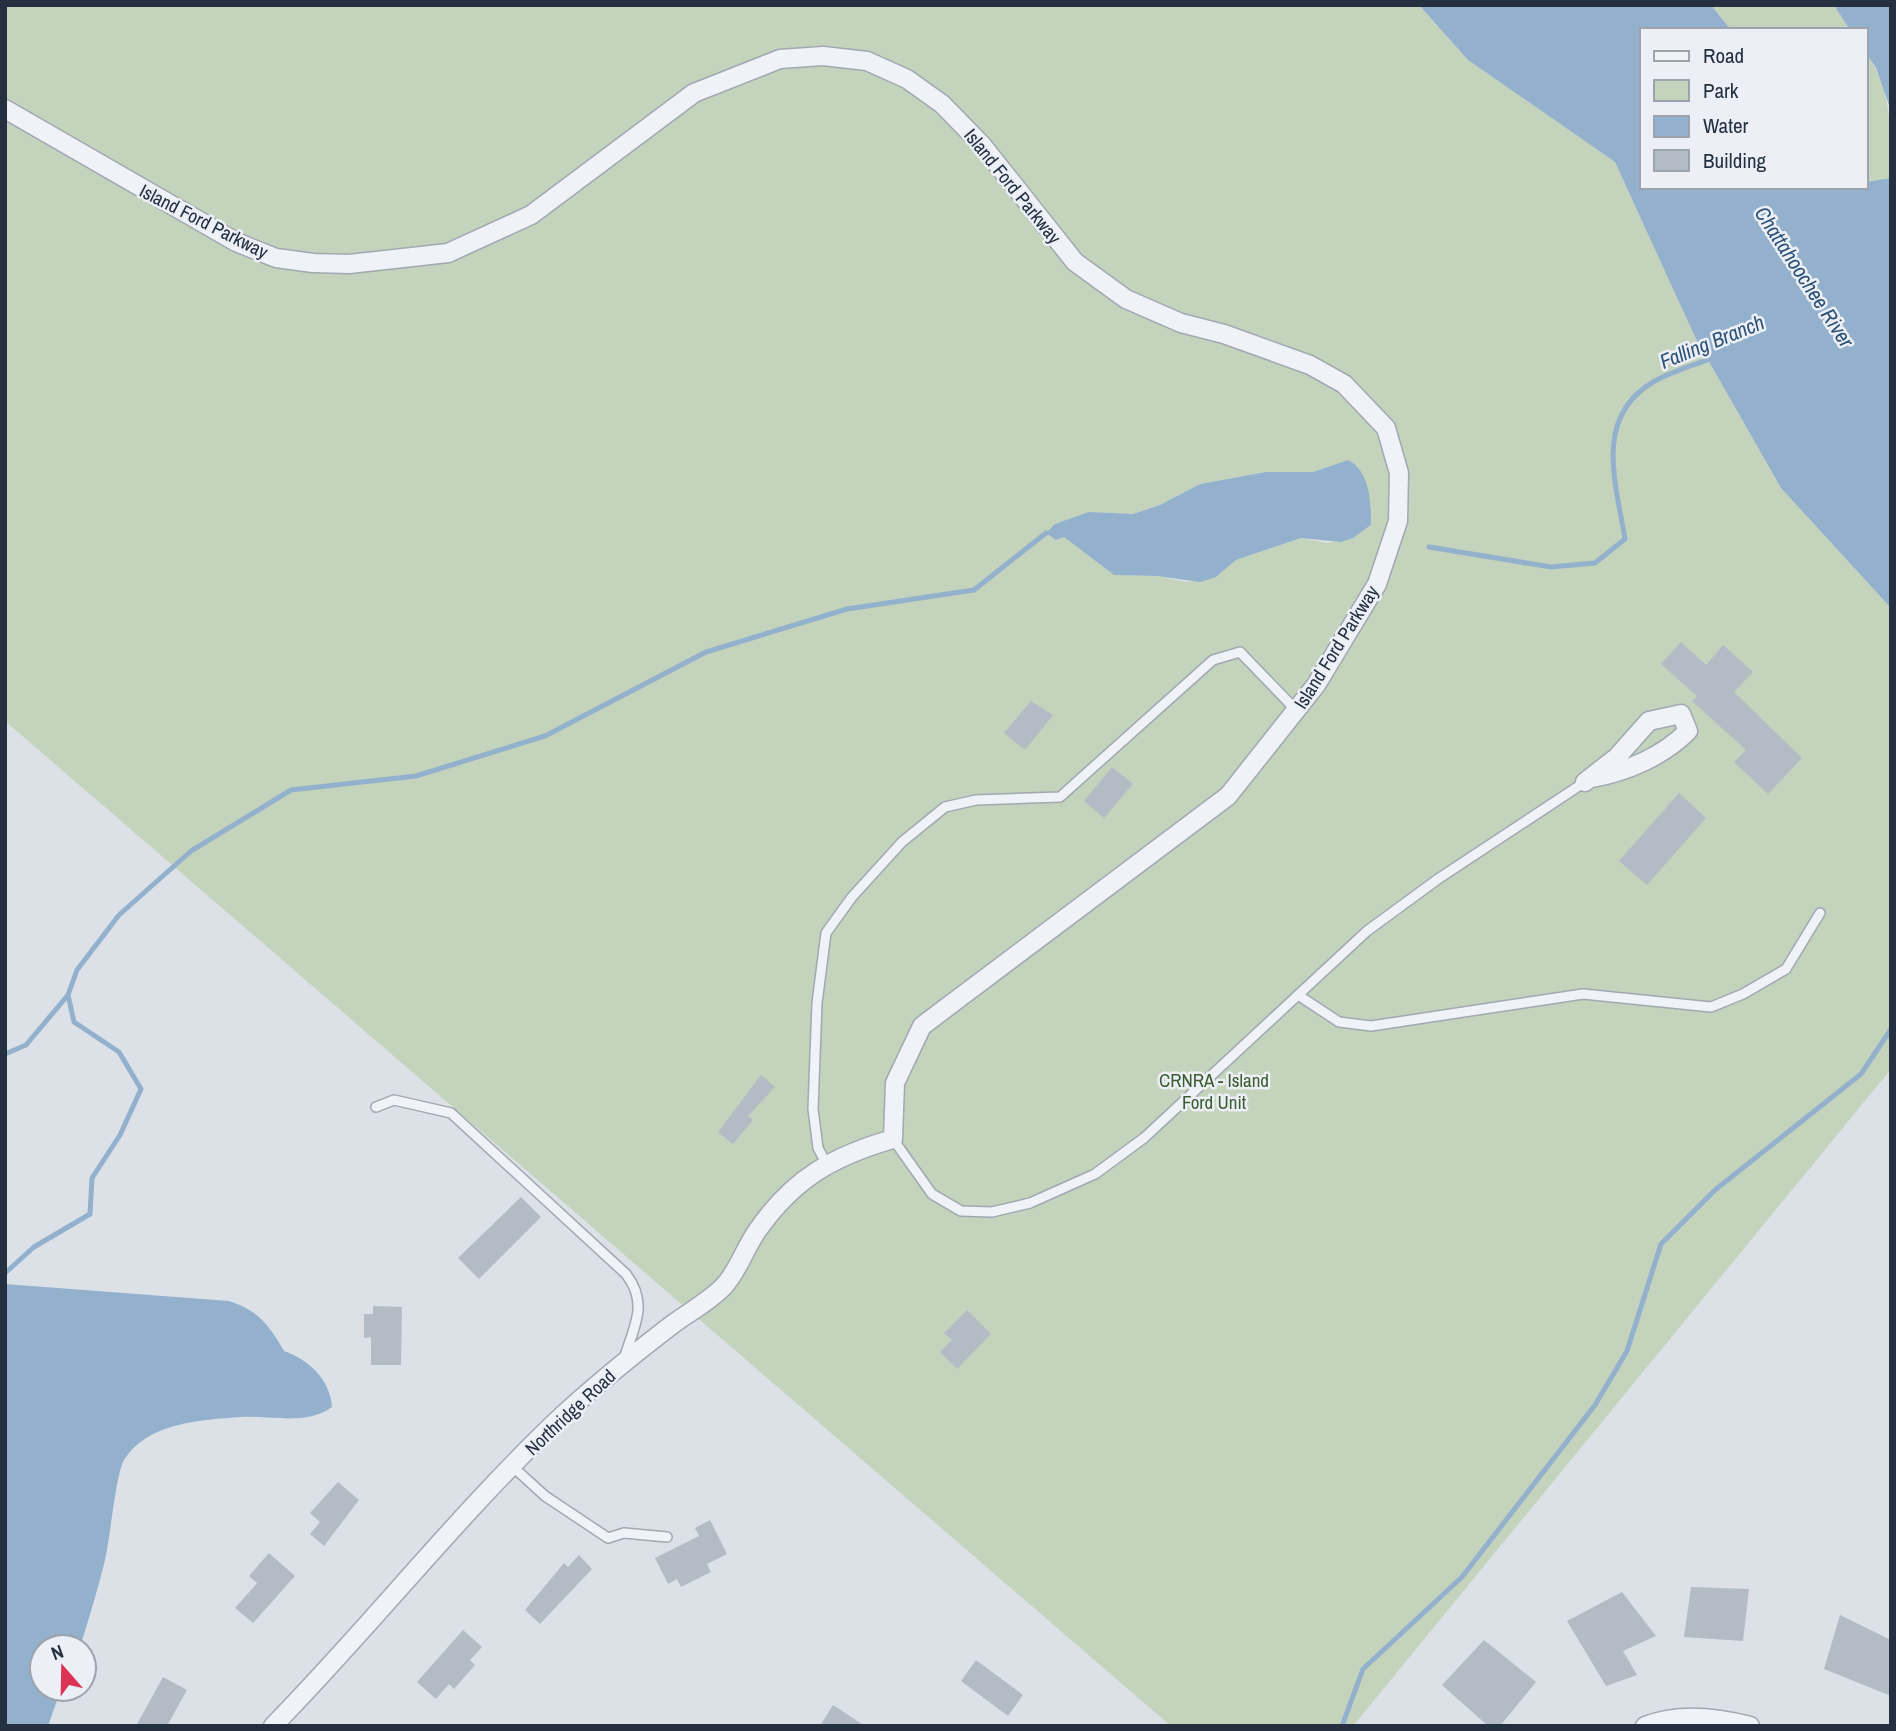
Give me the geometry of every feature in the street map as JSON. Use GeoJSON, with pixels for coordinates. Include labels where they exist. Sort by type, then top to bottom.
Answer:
{"type":"FeatureCollection","features":[{"type":"Feature","properties":{"kind":"street","name":"Island Ford Parkway"},"geometry":{"type":"LineString","coordinates":[[5,110],[236,242],[276,258],[349,264],[448,253],[531,215],[694,93],[736,76],[780,59],[822,56],[867,61],[907,79],[942,104],[982,145],[1075,262],[1126,299],[1181,323],[1224,334],[1310,365],[1344,384],[1386,428],[1399,473],[1394,532],[1377,584],[1316,685],[1228,796],[922,1026],[895,1083],[893,1139]]}},
{"type":"Feature","properties":{"kind":"street"},"geometry":{"type":"LineString","coordinates":[[1681,714],[1688,731],[1671,748],[1614,774],[1588,780],[1618,757],[1648,721],[1681,714]]}},
{"type":"Feature","properties":{"kind":"street","name":"Northridge Road"},"geometry":{"type":"LineString","coordinates":[[273,1726],[339,1658],[512,1466],[622,1364],[725,1286],[756,1233],[783,1195],[853,1150],[893,1139]]}},
{"type":"Feature","properties":{"kind":"street"},"geometry":{"type":"LineString","coordinates":[[1645,1726],[1678,1718],[1703,1718],[1750,1726]]}},
{"type":"Feature","properties":{"kind":"lane"},"geometry":{"type":"LineString","coordinates":[[827,1165],[818,1148],[813,1109],[817,1003],[826,933],[852,897],[902,842],[945,807],[976,800],[1060,797],[1175,691],[1213,660],[1227,654],[1240,652],[1296,710]]}},
{"type":"Feature","properties":{"kind":"lane"},"geometry":{"type":"LineString","coordinates":[[893,1139],[932,1194],[946,1204],[976,1213],[1030,1203],[1074,1185],[1121,1157],[1367,931],[1588,780]]}},
{"type":"Feature","properties":{"kind":"lane"},"geometry":{"type":"LineString","coordinates":[[1298,995],[1339,1022],[1371,1026],[1583,994],[1711,1007],[1743,994],[1786,969],[1820,914]]}},
{"type":"Feature","properties":{"kind":"lane"},"geometry":{"type":"LineString","coordinates":[[376,1107],[394,1100],[452,1114],[626,1274],[638,1290],[639,1310],[622,1364]]}},
{"type":"Feature","properties":{"kind":"lane"},"geometry":{"type":"LineString","coordinates":[[512,1466],[545,1496],[608,1538],[624,1533],[667,1537]]}},
{"type":"Feature","properties":{"kind":"green space","name":"CRNRA - Island Ford Unit"},"geometry":{"type":"Polygon","coordinates":[[[5,5],[1419,5],[1468,60],[1615,162],[1695,337],[1781,488],[1891,608],[1891,1069],[1353,1726],[1171,1726],[5,721],[5,5]],[[1348,460],[1313,472],[1266,472],[1200,484],[1160,505],[1133,514],[1089,512],[1064,537],[1114,575],[1157,576],[1186,582],[1216,577],[1236,560],[1301,538],[1327,543],[1353,538],[1371,525],[1348,460]]]}},
{"type":"Feature","properties":{"kind":"green space"},"geometry":{"type":"Polygon","coordinates":[[[1711,5],[1834,5],[1849,28],[1729,28],[1711,5]]]}},
{"type":"Feature","properties":{"kind":"green space"},"geometry":{"type":"Polygon","coordinates":[[[1868,56],[1881,83],[1889,113],[1891,178],[1868,182],[1868,56]]]}},
{"type":"Feature","properties":{"kind":"water","name":"Chattahoochee River"},"geometry":{"type":"Polygon","coordinates":[[[1419,5],[1711,5],[1729,28],[1640,28],[1640,189],[1868,189],[1868,182],[1891,178],[1891,608],[1781,488],[1695,337],[1615,162],[1468,60],[1419,5]]]}},
{"type":"Feature","properties":{"kind":"water"},"geometry":{"type":"Polygon","coordinates":[[[1834,5],[1891,5],[1891,111],[1876,68],[1868,56],[1868,28],[1849,28],[1834,5]]]}},
{"type":"Feature","properties":{"kind":"water"},"geometry":{"type":"Polygon","coordinates":[[[1348,460],[1365,479],[1370,497],[1371,525],[1353,538],[1341,542],[1301,538],[1236,560],[1216,577],[1200,582],[1157,576],[1114,575],[1064,537],[1056,540],[1046,533],[1055,524],[1089,512],[1133,514],[1160,505],[1200,484],[1266,472],[1313,472],[1348,460]]]}},
{"type":"Feature","properties":{"kind":"water"},"geometry":{"type":"Polygon","coordinates":[[[5,1284],[229,1301],[248,1309],[267,1326],[284,1351],[310,1365],[323,1379],[332,1407],[322,1413],[299,1418],[240,1417],[176,1425],[161,1430],[134,1447],[121,1467],[105,1560],[84,1633],[28,1633],[28,1703],[56,1703],[48,1726],[5,1726],[5,1284]]]}},
{"type":"Feature","properties":{"kind":"building"},"geometry":{"type":"Polygon","coordinates":[[[1681,642],[1706,665],[1723,645],[1753,672],[1734,692],[1802,758],[1768,794],[1734,762],[1746,750],[1692,701],[1697,696],[1661,664],[1681,642]]]}},
{"type":"Feature","properties":{"kind":"building"},"geometry":{"type":"Polygon","coordinates":[[[1031,701],[1053,715],[1025,750],[1004,733],[1031,701]]]}},
{"type":"Feature","properties":{"kind":"building"},"geometry":{"type":"Polygon","coordinates":[[[1112,767],[1133,784],[1104,818],[1084,801],[1112,767]]]}},
{"type":"Feature","properties":{"kind":"building"},"geometry":{"type":"Polygon","coordinates":[[[1679,793],[1706,818],[1647,885],[1619,861],[1679,793]]]}},
{"type":"Feature","properties":{"kind":"building"},"geometry":{"type":"Polygon","coordinates":[[[761,1075],[775,1087],[748,1116],[753,1120],[733,1144],[718,1132],[761,1075]]]}},
{"type":"Feature","properties":{"kind":"building"},"geometry":{"type":"Polygon","coordinates":[[[521,1197],[541,1217],[479,1279],[458,1258],[521,1197]]]}},
{"type":"Feature","properties":{"kind":"building"},"geometry":{"type":"Polygon","coordinates":[[[373,1306],[402,1307],[401,1365],[371,1365],[371,1337],[364,1338],[364,1314],[373,1314],[373,1306]]]}},
{"type":"Feature","properties":{"kind":"building"},"geometry":{"type":"Polygon","coordinates":[[[967,1310],[991,1334],[957,1369],[940,1352],[952,1340],[944,1333],[967,1310]]]}},
{"type":"Feature","properties":{"kind":"building"},"geometry":{"type":"Polygon","coordinates":[[[338,1482],[359,1500],[324,1546],[310,1534],[320,1522],[310,1513],[338,1482]]]}},
{"type":"Feature","properties":{"kind":"building"},"geometry":{"type":"Polygon","coordinates":[[[710,1520],[727,1554],[707,1564],[711,1572],[681,1587],[677,1579],[668,1584],[655,1558],[699,1536],[695,1528],[710,1520]]]}},
{"type":"Feature","properties":{"kind":"building"},"geometry":{"type":"Polygon","coordinates":[[[269,1553],[295,1576],[253,1623],[235,1608],[257,1583],[249,1576],[269,1553]]]}},
{"type":"Feature","properties":{"kind":"building"},"geometry":{"type":"Polygon","coordinates":[[[579,1555],[592,1569],[540,1624],[525,1610],[564,1563],[568,1567],[579,1555]]]}},
{"type":"Feature","properties":{"kind":"building"},"geometry":{"type":"Polygon","coordinates":[[[1691,1587],[1749,1589],[1743,1641],[1684,1637],[1691,1587]]]}},
{"type":"Feature","properties":{"kind":"building"},"geometry":{"type":"Polygon","coordinates":[[[1622,1592],[1656,1636],[1623,1651],[1637,1675],[1606,1686],[1567,1621],[1622,1592]]]}},
{"type":"Feature","properties":{"kind":"building"},"geometry":{"type":"Polygon","coordinates":[[[1840,1615],[1891,1640],[1891,1696],[1824,1669],[1840,1615]]]}},
{"type":"Feature","properties":{"kind":"building"},"geometry":{"type":"Polygon","coordinates":[[[463,1630],[482,1647],[470,1660],[475,1665],[454,1689],[449,1684],[436,1699],[417,1682],[463,1630]]]}},
{"type":"Feature","properties":{"kind":"building"},"geometry":{"type":"Polygon","coordinates":[[[1484,1640],[1536,1682],[1500,1726],[1488,1726],[1442,1685],[1484,1640]]]}},
{"type":"Feature","properties":{"kind":"building"},"geometry":{"type":"Polygon","coordinates":[[[976,1660],[1023,1695],[1008,1716],[961,1681],[976,1660]]]}},
{"type":"Feature","properties":{"kind":"building"},"geometry":{"type":"Polygon","coordinates":[[[163,1677],[187,1690],[167,1726],[136,1726],[163,1677]]]}},
{"type":"Feature","properties":{"kind":"building"},"geometry":{"type":"Polygon","coordinates":[[[833,1705],[865,1726],[820,1726],[833,1705]]]}},
{"type":"Feature","properties":{"kind":"waterway","name":"Falling Branch"},"geometry":{"type":"LineString","coordinates":[[1429,547],[1551,567],[1595,563],[1625,539],[1613,453],[1615,433],[1622,414],[1634,397],[1653,382],[1713,358]]}},
{"type":"Feature","properties":{"kind":"waterway"},"geometry":{"type":"LineString","coordinates":[[5,1273],[34,1247],[90,1214],[92,1178],[120,1135],[141,1089],[119,1052],[74,1022],[68,995],[77,970],[119,915],[191,851],[291,790],[416,776],[545,736],[706,652],[847,609],[974,590],[1046,533]]}},
{"type":"Feature","properties":{"kind":"waterway"},"geometry":{"type":"LineString","coordinates":[[5,1054],[26,1045],[68,995]]}},
{"type":"Feature","properties":{"kind":"waterway"},"geometry":{"type":"LineString","coordinates":[[1342,1726],[1363,1669],[1462,1577],[1595,1405],[1627,1351],[1661,1244],[1715,1190],[1861,1074],[1891,1029]]}}]}
